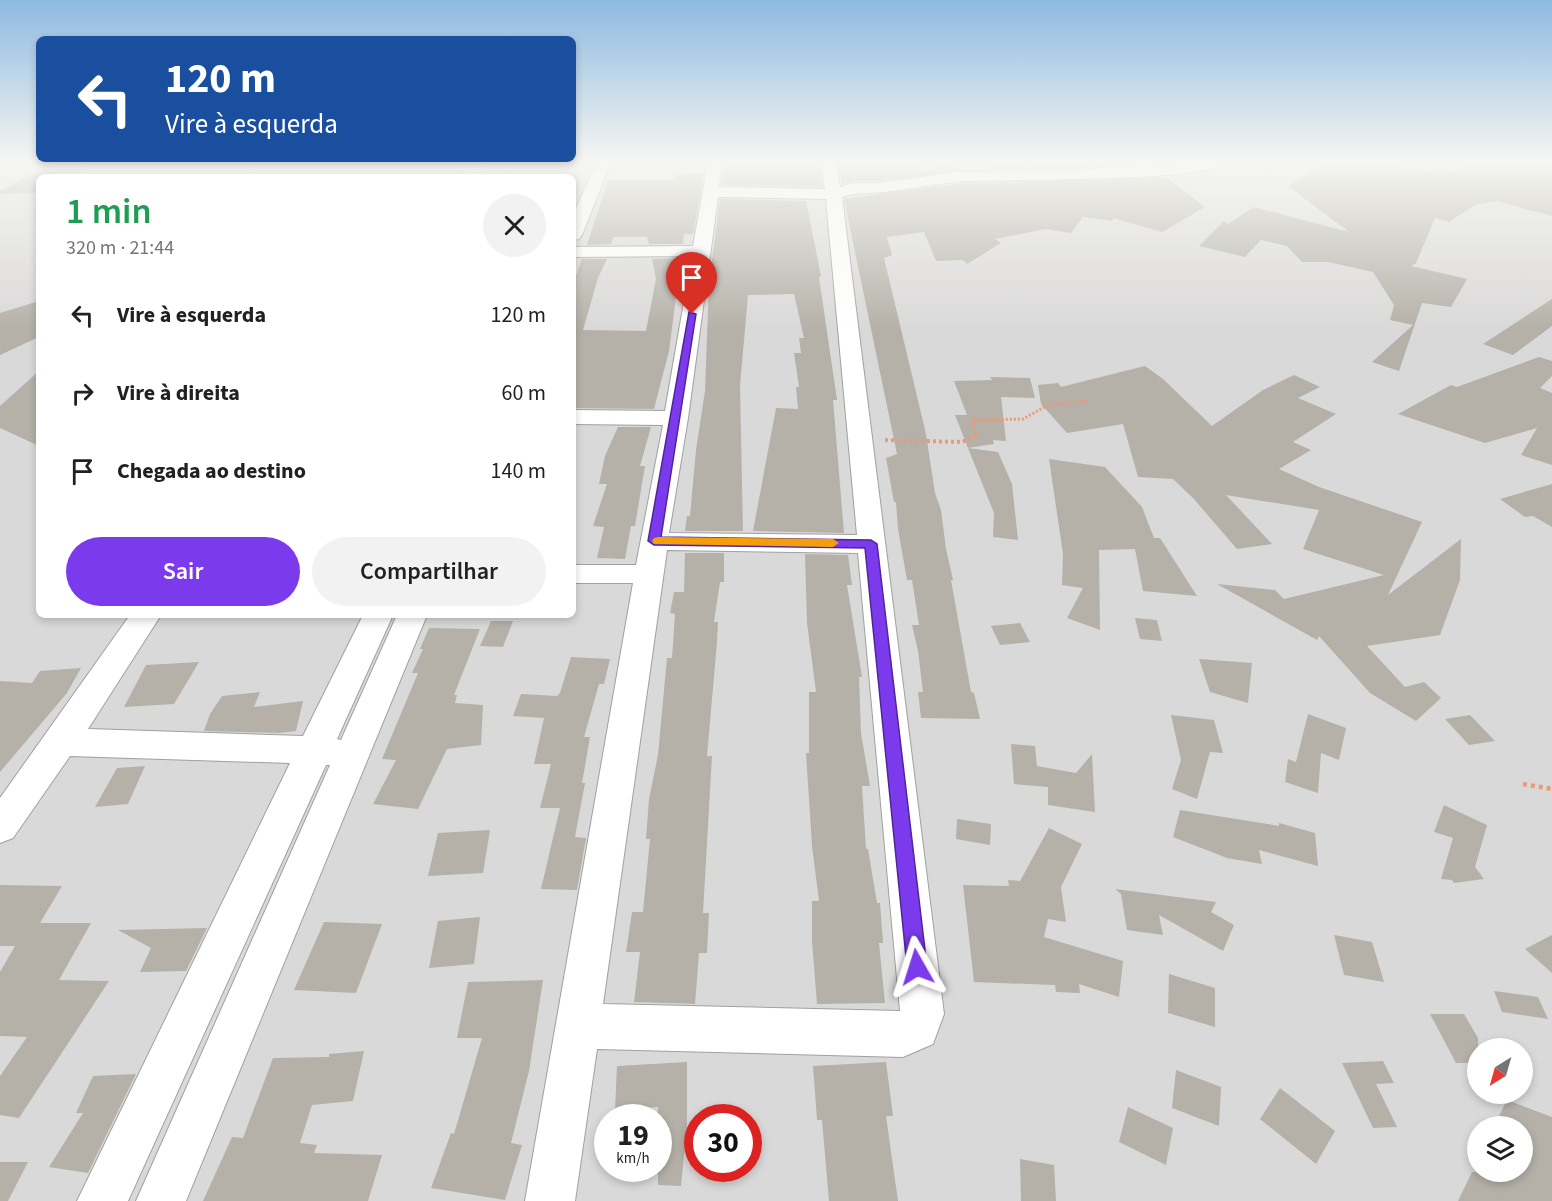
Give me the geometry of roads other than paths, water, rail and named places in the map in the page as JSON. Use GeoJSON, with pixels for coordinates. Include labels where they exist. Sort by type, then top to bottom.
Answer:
{"type":"FeatureCollection","features":[{"type":"Feature","properties":{"kind":"street"},"geometry":{"type":"LineString","coordinates":[[550,1201],[707,218]]}},
{"type":"Feature","properties":{"kind":"street"},"geometry":{"type":"LineString","coordinates":[[577,1026],[903,1034],[917,1028],[922,1014],[835,218]]}},
{"type":"Feature","properties":{"kind":"street"},"geometry":{"type":"LineString","coordinates":[[576,252],[701,251]]}},
{"type":"Feature","properties":{"kind":"street"},"geometry":{"type":"LineString","coordinates":[[576,417],[676,418]]}},
{"type":"Feature","properties":{"kind":"street"},"geometry":{"type":"LineString","coordinates":[[576,573],[652,557],[871,544]]}},
{"type":"Feature","properties":{"kind":"street"},"geometry":{"type":"LineString","coordinates":[[0,827],[61,742],[144,618]]}},
{"type":"Feature","properties":{"kind":"street"},"geometry":{"type":"LineString","coordinates":[[102,1201],[377,618]]}},
{"type":"Feature","properties":{"kind":"street"},"geometry":{"type":"LineString","coordinates":[[161,1201],[411,618]]}},
{"type":"Feature","properties":{"kind":"street"},"geometry":{"type":"LineString","coordinates":[[61,742],[355,752]]}}]}
